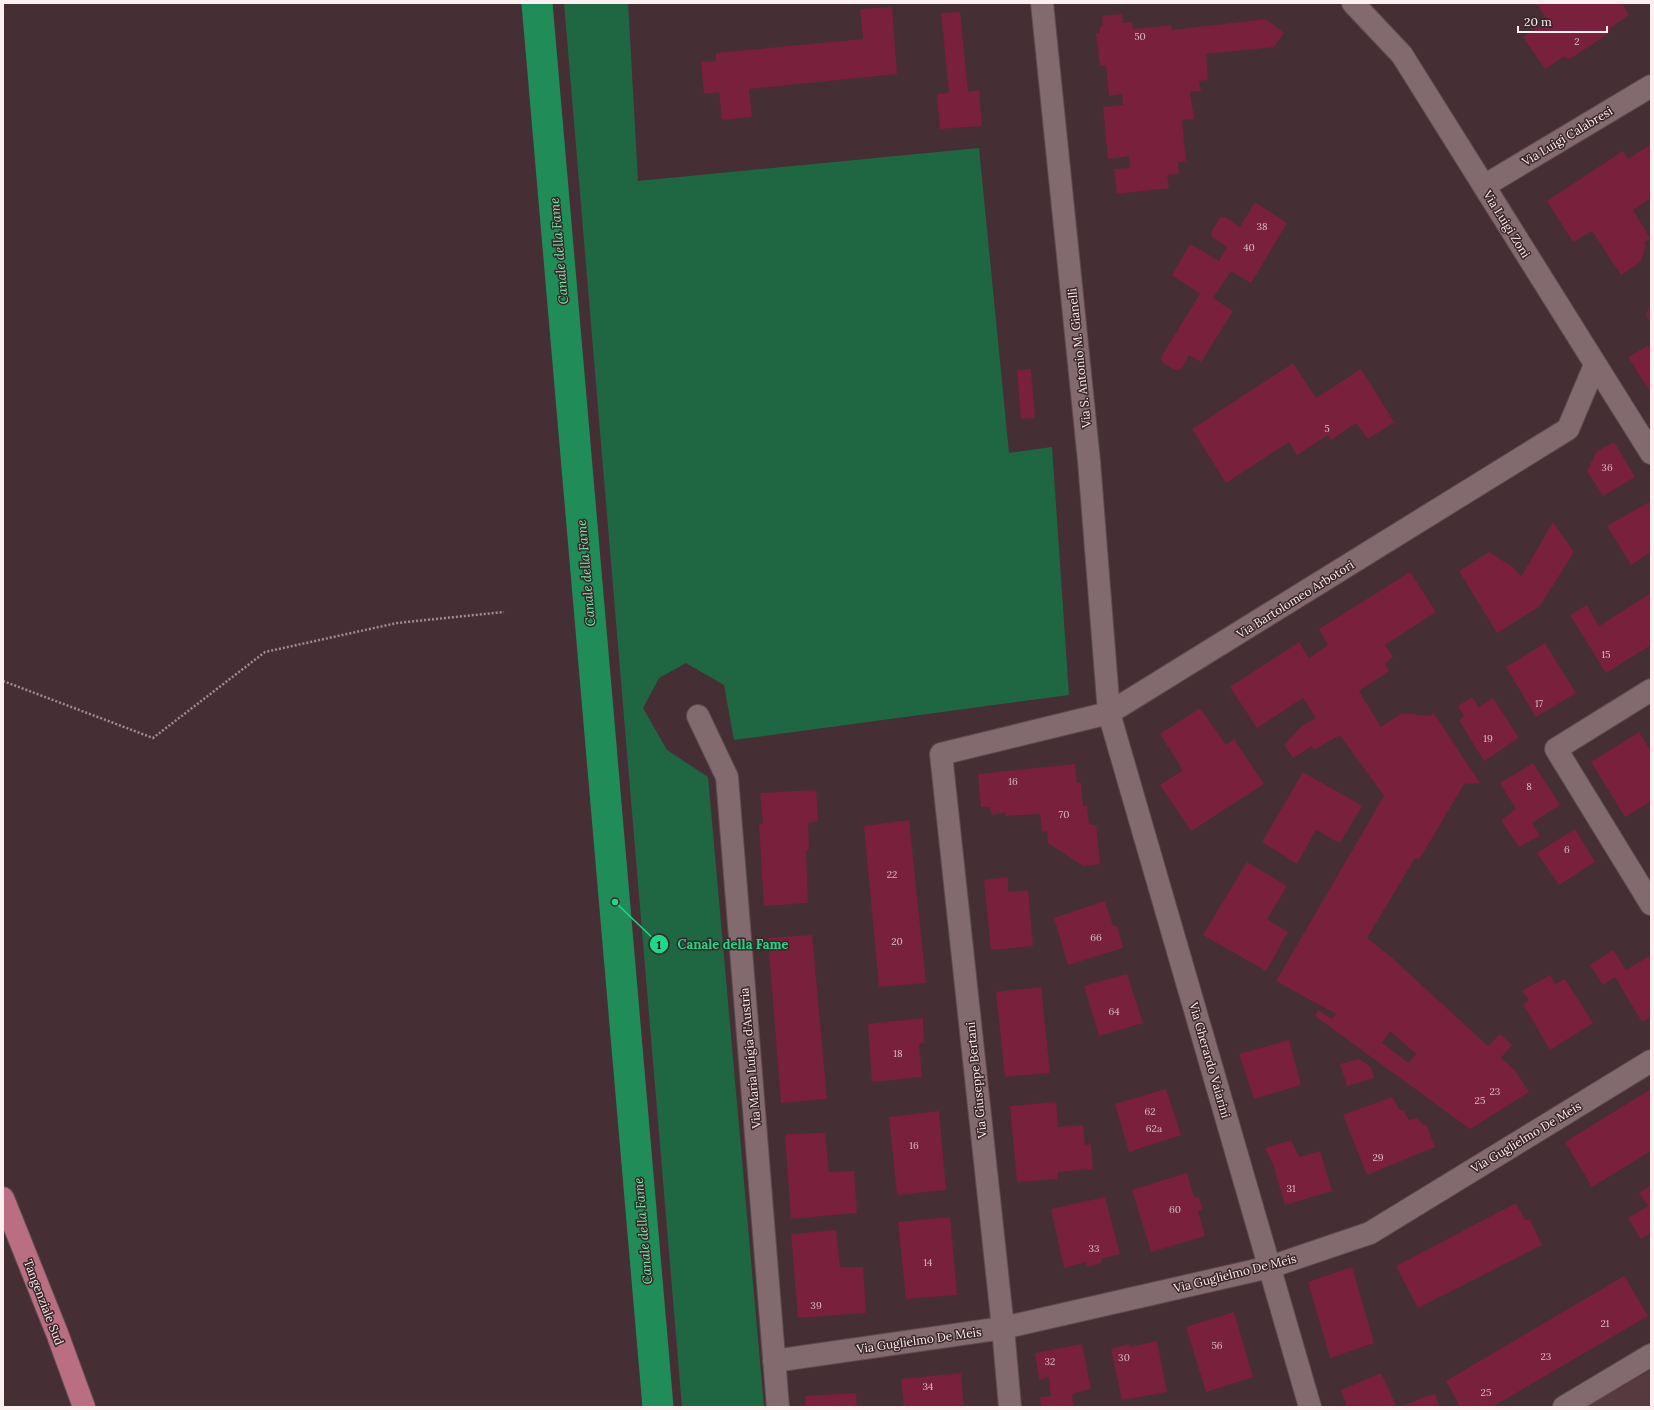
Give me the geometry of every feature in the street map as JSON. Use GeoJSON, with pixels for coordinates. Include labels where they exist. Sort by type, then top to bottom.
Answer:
{"type":"FeatureCollection","features":[{"type":"Feature","properties":{"kind":"main road","name":"Tangenziale Sud"},"geometry":{"type":"LineString","coordinates":[[3,1198],[54,1325],[84,1407]]}},
{"type":"Feature","properties":{"kind":"street","name":"Via S. Antonio M. Gianelli"},"geometry":{"type":"LineString","coordinates":[[1042,3],[1089,461],[1109,713]]}},
{"type":"Feature","properties":{"kind":"street","name":"Via Luigi Zoni"},"geometry":{"type":"LineString","coordinates":[[1353,3],[1402,55],[1595,365],[1645,429],[1651,453]]}},
{"type":"Feature","properties":{"kind":"street","name":"Via Luigi Calabresi"},"geometry":{"type":"LineString","coordinates":[[1484,186],[1651,86]]}},
{"type":"Feature","properties":{"kind":"street","name":"Via Bartolomeo Arbotori"},"geometry":{"type":"LineString","coordinates":[[941,754],[1109,713],[1568,429],[1595,365]]}},
{"type":"Feature","properties":{"kind":"street"},"geometry":{"type":"LineString","coordinates":[[1651,690],[1556,749],[1651,904]]}},
{"type":"Feature","properties":{"kind":"street","name":"Via Gherardo Vaiarini"},"geometry":{"type":"LineString","coordinates":[[1109,713],[1310,1407]]}},
{"type":"Feature","properties":{"kind":"street","name":"Via Maria Luigia d'Austria"},"geometry":{"type":"LineString","coordinates":[[698,716],[727,778],[778,1407]]}},
{"type":"Feature","properties":{"kind":"street","name":"Via Giuseppe Bertani"},"geometry":{"type":"LineString","coordinates":[[941,754],[1003,1328],[1010,1407]]}},
{"type":"Feature","properties":{"kind":"street","name":"Via Guglielmo De Meis"},"geometry":{"type":"LineString","coordinates":[[774,1361],[1003,1328],[1270,1267],[1370,1232],[1651,1061]]}},
{"type":"Feature","properties":{"kind":"street"},"geometry":{"type":"LineString","coordinates":[[1564,1407],[1651,1355]]}},
{"type":"Feature","properties":{"kind":"path"},"geometry":{"type":"LineString","coordinates":[[3,681],[152,738],[265,652],[397,623],[504,612]]}},
{"type":"Feature","properties":{"kind":"shaded area"},"geometry":{"type":"Polygon","coordinates":[[[1651,1370],[1651,1407],[1586,1407],[1651,1370]]]}},
{"type":"Feature","properties":{"kind":"green space"},"geometry":{"type":"Polygon","coordinates":[[[564,3],[628,3],[638,181],[979,148],[1009,453],[1052,447],[1069,695],[734,740],[724,685],[686,663],[659,678],[643,708],[667,750],[708,777],[764,1407],[682,1407],[564,3]]]}},
{"type":"Feature","properties":{"kind":"building"},"geometry":{"type":"Polygon","coordinates":[[[1536,3],[1622,3],[1629,15],[1610,28],[1609,33],[1570,59],[1563,57],[1545,69],[1523,37],[1548,21],[1536,3]]]}},
{"type":"Feature","properties":{"kind":"building"},"geometry":{"type":"Polygon","coordinates":[[[892,7],[897,74],[749,89],[752,117],[722,120],[719,92],[704,94],[701,62],[716,61],[716,53],[863,39],[860,9],[892,7]]]}},
{"type":"Feature","properties":{"kind":"building"},"geometry":{"type":"Polygon","coordinates":[[[960,12],[968,92],[979,90],[982,126],[940,129],[937,94],[949,93],[941,13],[960,12]]]}},
{"type":"Feature","properties":{"kind":"building"},"geometry":{"type":"Polygon","coordinates":[[[1122,14],[1123,23],[1132,22],[1133,29],[1171,25],[1172,30],[1266,19],[1284,33],[1274,47],[1206,54],[1208,80],[1199,81],[1201,91],[1190,92],[1194,119],[1182,120],[1186,161],[1178,162],[1179,174],[1167,175],[1169,188],[1117,194],[1114,169],[1130,168],[1129,156],[1108,159],[1103,107],[1123,105],[1122,94],[1109,96],[1106,65],[1100,66],[1096,33],[1100,33],[1100,26],[1103,26],[1102,16],[1122,14]]]}},
{"type":"Feature","properties":{"kind":"building"},"geometry":{"type":"Polygon","coordinates":[[[1651,144],[1651,198],[1633,210],[1650,238],[1644,243],[1646,246],[1640,262],[1621,275],[1592,231],[1573,242],[1547,201],[1623,151],[1628,159],[1651,144]]]}},
{"type":"Feature","properties":{"kind":"building"},"geometry":{"type":"Polygon","coordinates":[[[1255,202],[1287,223],[1251,283],[1231,271],[1213,298],[1233,311],[1201,362],[1189,355],[1182,368],[1178,370],[1173,369],[1162,362],[1161,357],[1200,294],[1172,275],[1190,244],[1219,261],[1227,247],[1212,237],[1211,232],[1220,218],[1225,217],[1240,227],[1255,202]]]}},
{"type":"Feature","properties":{"kind":"building"},"geometry":{"type":"Polygon","coordinates":[[[1651,303],[1651,324],[1646,315],[1651,303]]]}},
{"type":"Feature","properties":{"kind":"building"},"geometry":{"type":"Polygon","coordinates":[[[1651,344],[1651,393],[1628,357],[1651,344]]]}},
{"type":"Feature","properties":{"kind":"building"},"geometry":{"type":"Polygon","coordinates":[[[1293,363],[1316,398],[1361,369],[1394,422],[1368,439],[1356,423],[1331,440],[1328,435],[1297,455],[1289,442],[1226,483],[1192,429],[1293,363]]]}},
{"type":"Feature","properties":{"kind":"building"},"geometry":{"type":"Polygon","coordinates":[[[1031,369],[1035,418],[1021,419],[1017,370],[1031,369]]]}},
{"type":"Feature","properties":{"kind":"building"},"geometry":{"type":"Polygon","coordinates":[[[1614,442],[1635,477],[1603,496],[1587,471],[1597,451],[1614,442]]]}},
{"type":"Feature","properties":{"kind":"building"},"geometry":{"type":"Polygon","coordinates":[[[1651,501],[1651,552],[1631,565],[1607,526],[1651,501]]]}},
{"type":"Feature","properties":{"kind":"building"},"geometry":{"type":"Polygon","coordinates":[[[1553,522],[1574,552],[1539,607],[1497,633],[1459,571],[1489,552],[1513,567],[1521,577],[1553,522]]]}},
{"type":"Feature","properties":{"kind":"building"},"geometry":{"type":"Polygon","coordinates":[[[1410,572],[1436,612],[1385,645],[1393,657],[1385,663],[1389,671],[1359,691],[1381,727],[1402,713],[1431,716],[1433,712],[1480,783],[1464,784],[1419,860],[1415,858],[1367,938],[1391,957],[1488,1046],[1500,1034],[1512,1045],[1501,1058],[1514,1069],[1529,1092],[1470,1129],[1315,1016],[1318,1010],[1332,1019],[1336,1014],[1276,981],[1384,796],[1340,735],[1314,750],[1312,746],[1293,758],[1284,745],[1302,726],[1316,718],[1303,698],[1257,728],[1230,687],[1299,642],[1309,658],[1328,645],[1319,629],[1410,572]],[[1390,1031],[1382,1043],[1409,1063],[1416,1054],[1390,1031]]]}},
{"type":"Feature","properties":{"kind":"building"},"geometry":{"type":"Polygon","coordinates":[[[1651,593],[1651,645],[1606,673],[1570,615],[1587,605],[1599,626],[1651,593]]]}},
{"type":"Feature","properties":{"kind":"building"},"geometry":{"type":"Polygon","coordinates":[[[1545,643],[1576,693],[1536,717],[1506,667],[1545,643]]]}},
{"type":"Feature","properties":{"kind":"building"},"geometry":{"type":"Polygon","coordinates":[[[1472,697],[1479,707],[1493,698],[1519,738],[1484,761],[1459,720],[1464,716],[1458,706],[1472,697]]]}},
{"type":"Feature","properties":{"kind":"building"},"geometry":{"type":"Polygon","coordinates":[[[1200,708],[1226,745],[1234,739],[1264,784],[1191,831],[1160,785],[1183,770],[1160,734],[1200,708]]]}},
{"type":"Feature","properties":{"kind":"building"},"geometry":{"type":"Polygon","coordinates":[[[1639,732],[1651,751],[1651,801],[1625,817],[1591,762],[1639,732]]]}},
{"type":"Feature","properties":{"kind":"building"},"geometry":{"type":"Polygon","coordinates":[[[1533,763],[1560,805],[1532,823],[1540,836],[1519,847],[1501,820],[1516,809],[1500,783],[1533,763]]]}},
{"type":"Feature","properties":{"kind":"building"},"geometry":{"type":"Polygon","coordinates":[[[1075,764],[1077,783],[1081,783],[1083,806],[1087,806],[1089,824],[1096,825],[1100,864],[1083,866],[1048,843],[1047,831],[1042,832],[1040,814],[1006,816],[1006,812],[991,815],[990,807],[981,807],[978,774],[1075,764]]]}},
{"type":"Feature","properties":{"kind":"building"},"geometry":{"type":"Polygon","coordinates":[[[1303,772],[1362,806],[1340,843],[1316,830],[1297,864],[1262,842],[1303,772]]]}},
{"type":"Feature","properties":{"kind":"building"},"geometry":{"type":"Polygon","coordinates":[[[816,790],[818,821],[808,823],[809,849],[806,850],[808,903],[764,906],[759,824],[763,824],[760,793],[816,790]]]}},
{"type":"Feature","properties":{"kind":"building"},"geometry":{"type":"Polygon","coordinates":[[[909,820],[926,983],[879,987],[864,826],[909,820]]]}},
{"type":"Feature","properties":{"kind":"building"},"geometry":{"type":"Polygon","coordinates":[[[1575,829],[1595,862],[1559,885],[1537,853],[1575,829]]]}},
{"type":"Feature","properties":{"kind":"building"},"geometry":{"type":"Polygon","coordinates":[[[1247,862],[1287,886],[1267,919],[1288,932],[1266,971],[1203,935],[1247,862]]]}},
{"type":"Feature","properties":{"kind":"building"},"geometry":{"type":"Polygon","coordinates":[[[1008,877],[1008,892],[1028,890],[1033,946],[991,950],[984,880],[1008,877]]]}},
{"type":"Feature","properties":{"kind":"building"},"geometry":{"type":"Polygon","coordinates":[[[1105,901],[1113,926],[1117,926],[1123,948],[1068,965],[1054,918],[1105,901]]]}},
{"type":"Feature","properties":{"kind":"building"},"geometry":{"type":"Polygon","coordinates":[[[812,935],[827,1099],[781,1103],[768,938],[812,935]]]}},
{"type":"Feature","properties":{"kind":"building"},"geometry":{"type":"Polygon","coordinates":[[[1613,950],[1626,970],[1651,955],[1651,1016],[1642,1022],[1615,977],[1603,985],[1590,965],[1613,950]]]}},
{"type":"Feature","properties":{"kind":"building"},"geometry":{"type":"Polygon","coordinates":[[[1127,974],[1143,1023],[1099,1036],[1084,986],[1127,974]]]}},
{"type":"Feature","properties":{"kind":"building"},"geometry":{"type":"Polygon","coordinates":[[[1550,975],[1555,984],[1565,979],[1593,1023],[1550,1050],[1523,1004],[1529,1000],[1522,991],[1550,975]]]}},
{"type":"Feature","properties":{"kind":"building"},"geometry":{"type":"Polygon","coordinates":[[[1041,987],[1050,1073],[1005,1077],[996,992],[1041,987]]]}},
{"type":"Feature","properties":{"kind":"building"},"geometry":{"type":"Polygon","coordinates":[[[923,1018],[924,1043],[919,1044],[922,1077],[872,1082],[868,1024],[923,1018]]]}},
{"type":"Feature","properties":{"kind":"building"},"geometry":{"type":"Polygon","coordinates":[[[1289,1040],[1301,1085],[1254,1099],[1239,1054],[1289,1040]]]}},
{"type":"Feature","properties":{"kind":"building"},"geometry":{"type":"Polygon","coordinates":[[[1359,1059],[1371,1067],[1374,1078],[1347,1086],[1340,1064],[1359,1059]]]}},
{"type":"Feature","properties":{"kind":"building"},"geometry":{"type":"Polygon","coordinates":[[[1166,1089],[1181,1135],[1129,1152],[1115,1104],[1166,1089]]]}},
{"type":"Feature","properties":{"kind":"building"},"geometry":{"type":"Polygon","coordinates":[[[1651,1089],[1651,1151],[1592,1187],[1565,1142],[1651,1089]]]}},
{"type":"Feature","properties":{"kind":"building"},"geometry":{"type":"Polygon","coordinates":[[[1392,1097],[1400,1110],[1404,1111],[1409,1120],[1418,1118],[1423,1125],[1426,1124],[1435,1147],[1367,1175],[1343,1115],[1392,1097]]]}},
{"type":"Feature","properties":{"kind":"building"},"geometry":{"type":"Polygon","coordinates":[[[1056,1102],[1058,1127],[1083,1125],[1085,1145],[1091,1144],[1093,1169],[1058,1172],[1057,1179],[1017,1182],[1010,1106],[1056,1102]]]}},
{"type":"Feature","properties":{"kind":"building"},"geometry":{"type":"Polygon","coordinates":[[[939,1111],[946,1190],[897,1195],[889,1117],[939,1111]]]}},
{"type":"Feature","properties":{"kind":"building"},"geometry":{"type":"Polygon","coordinates":[[[825,1133],[829,1172],[854,1171],[857,1213],[791,1219],[785,1134],[825,1133]]]}},
{"type":"Feature","properties":{"kind":"building"},"geometry":{"type":"Polygon","coordinates":[[[1291,1140],[1299,1157],[1320,1151],[1332,1191],[1285,1205],[1273,1164],[1265,1148],[1291,1140]]]}},
{"type":"Feature","properties":{"kind":"building"},"geometry":{"type":"Polygon","coordinates":[[[1187,1173],[1194,1198],[1199,1197],[1203,1209],[1198,1211],[1205,1236],[1151,1252],[1132,1190],[1187,1173]]]}},
{"type":"Feature","properties":{"kind":"building"},"geometry":{"type":"Polygon","coordinates":[[[1651,1185],[1651,1233],[1641,1239],[1628,1218],[1648,1206],[1639,1193],[1651,1185]]]}},
{"type":"Feature","properties":{"kind":"building"},"geometry":{"type":"Polygon","coordinates":[[[1105,1197],[1120,1254],[1101,1259],[1102,1263],[1087,1267],[1086,1262],[1064,1268],[1051,1209],[1105,1197]]]}},
{"type":"Feature","properties":{"kind":"building"},"geometry":{"type":"Polygon","coordinates":[[[1516,1203],[1525,1220],[1530,1220],[1542,1245],[1418,1308],[1396,1266],[1516,1203]]]}},
{"type":"Feature","properties":{"kind":"building"},"geometry":{"type":"Polygon","coordinates":[[[950,1217],[957,1295],[906,1299],[898,1222],[950,1217]]]}},
{"type":"Feature","properties":{"kind":"building"},"geometry":{"type":"Polygon","coordinates":[[[836,1230],[840,1267],[863,1267],[866,1313],[798,1318],[791,1234],[836,1230]]]}},
{"type":"Feature","properties":{"kind":"building"},"geometry":{"type":"Polygon","coordinates":[[[1352,1267],[1374,1343],[1330,1358],[1308,1282],[1352,1267]]]}},
{"type":"Feature","properties":{"kind":"building"},"geometry":{"type":"Polygon","coordinates":[[[1624,1276],[1648,1316],[1492,1407],[1460,1407],[1446,1381],[1624,1276]]]}},
{"type":"Feature","properties":{"kind":"building"},"geometry":{"type":"Polygon","coordinates":[[[1234,1312],[1253,1377],[1206,1392],[1186,1327],[1234,1312]]]}},
{"type":"Feature","properties":{"kind":"building"},"geometry":{"type":"Polygon","coordinates":[[[1157,1341],[1167,1392],[1122,1400],[1111,1349],[1128,1344],[1130,1347],[1157,1341]]]}},
{"type":"Feature","properties":{"kind":"building"},"geometry":{"type":"Polygon","coordinates":[[[1082,1344],[1091,1389],[1072,1394],[1074,1407],[1041,1407],[1040,1397],[1051,1396],[1049,1377],[1039,1380],[1035,1353],[1082,1344]]]}},
{"type":"Feature","properties":{"kind":"building"},"geometry":{"type":"Polygon","coordinates":[[[961,1373],[964,1407],[904,1407],[901,1379],[961,1373]]]}},
{"type":"Feature","properties":{"kind":"building"},"geometry":{"type":"Polygon","coordinates":[[[1381,1373],[1397,1407],[1347,1407],[1341,1390],[1381,1373]]]}},
{"type":"Feature","properties":{"kind":"building"},"geometry":{"type":"Polygon","coordinates":[[[856,1393],[857,1407],[806,1407],[805,1396],[856,1393]]]}},
{"type":"Feature","properties":{"kind":"building"},"geometry":{"type":"Polygon","coordinates":[[[1435,1394],[1440,1407],[1400,1407],[1422,1398],[1435,1394]]]}},
{"type":"Feature","properties":{"kind":"waterway","name":"Canale della Fame"},"geometry":{"type":"LineString","coordinates":[[537,3],[658,1407]]}},
{"type":"Feature","properties":{"kind":"place","name":"Canale della Fame"},"geometry":{"type":"Point","coordinates":[615,902]}}]}
